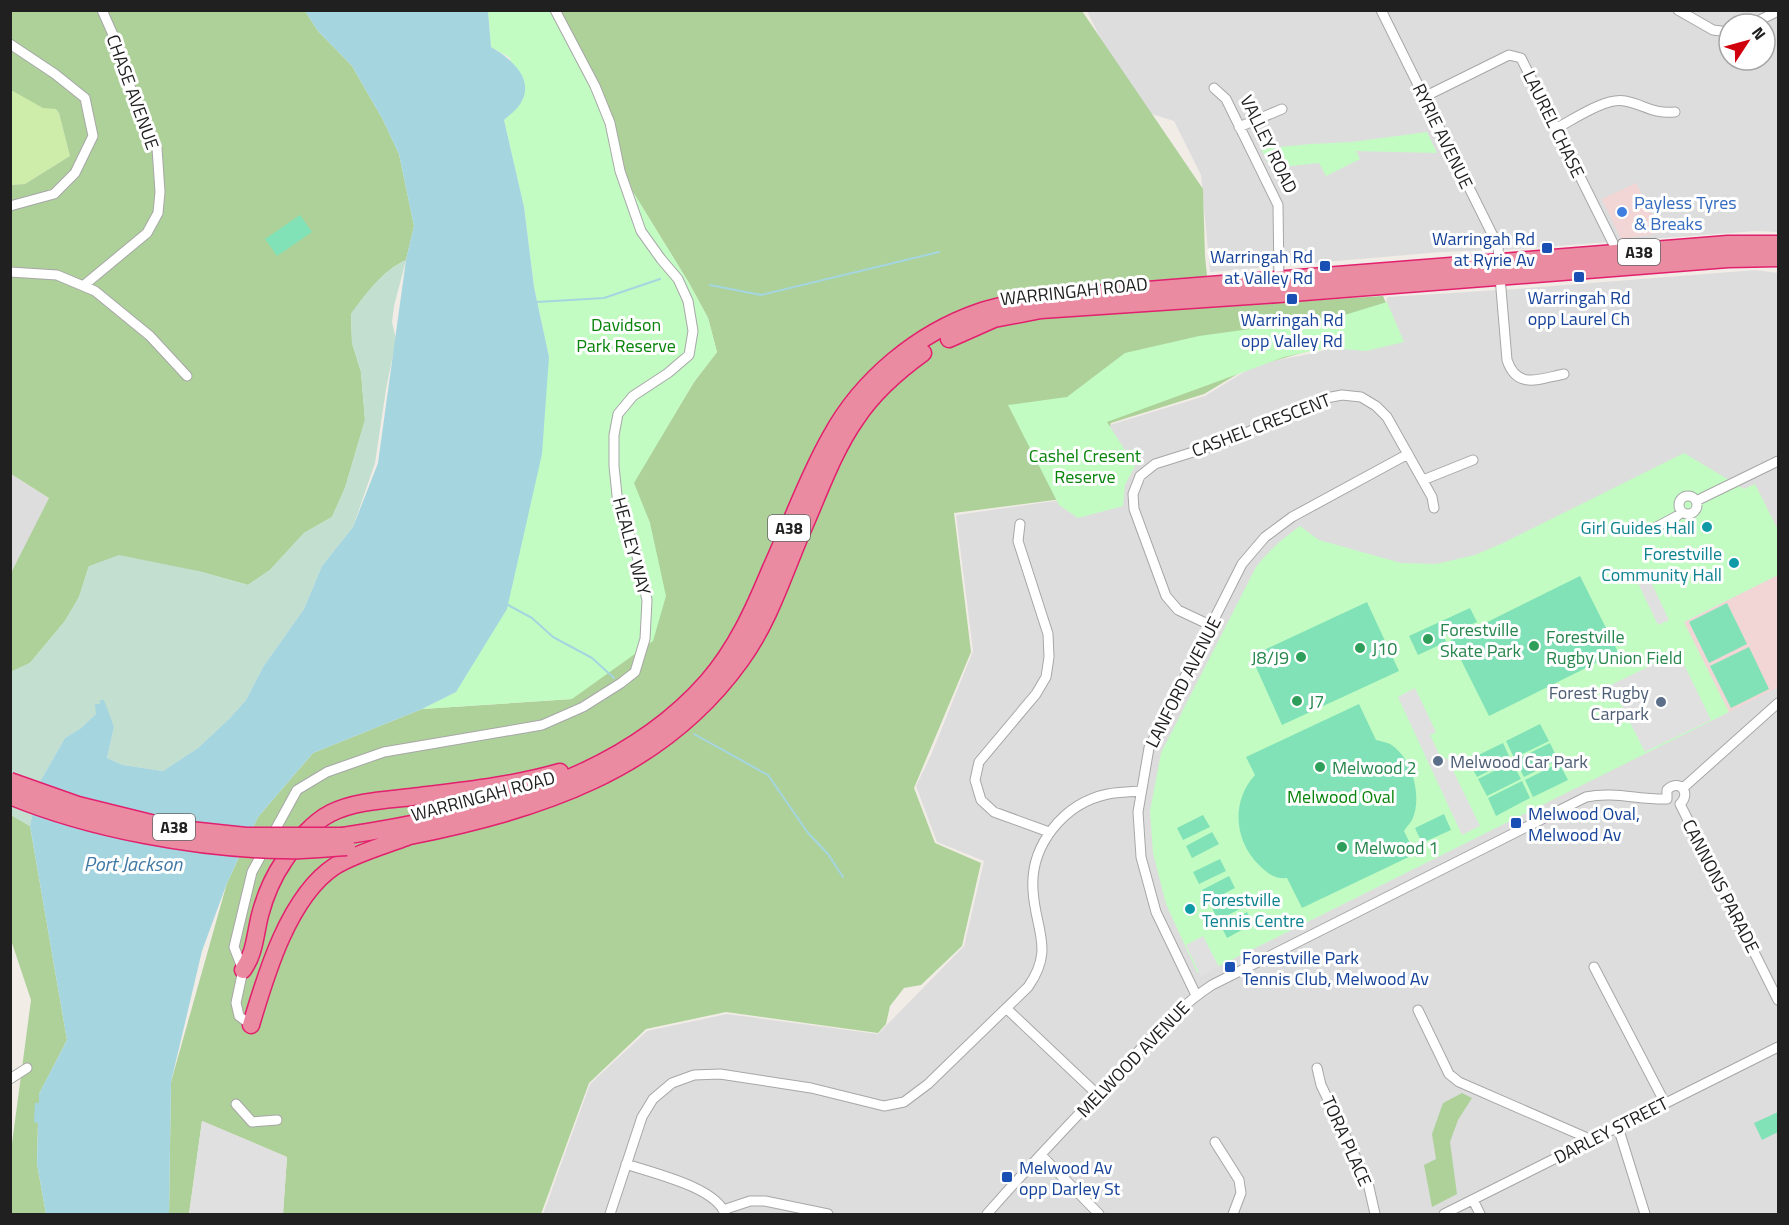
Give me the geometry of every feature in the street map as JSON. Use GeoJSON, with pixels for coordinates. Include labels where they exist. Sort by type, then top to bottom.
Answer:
{"type":"FeatureCollection","features":[{"type":"Feature","properties":{"kind":"highway","name":"WARRINGAH ROAD"},"geometry":{"type":"LineString","coordinates":[[1500,270],[1618,253],[1728,244],[1779,244]]}},
{"type":"Feature","properties":{"kind":"highway","name":"WARRINGAH ROAD"},"geometry":{"type":"LineString","coordinates":[[10,781],[88,808],[193,831],[345,841],[481,808],[538,791],[568,779],[609,758],[656,729],[679,711],[707,682],[729,654],[748,621],[831,435],[858,397],[893,361],[920,342],[978,313],[1034,299],[1279,286],[1500,270],[1779,258]]}},
{"type":"Feature","properties":{"kind":"highway","name":"WARRINGAH ROAD"},"geometry":{"type":"LineString","coordinates":[[10,796],[84,821],[125,831],[242,848],[284,850],[345,841],[407,837],[468,824],[572,791],[663,741],[697,713],[716,693],[742,659],[759,629],[817,496],[855,419],[880,390],[922,353],[953,336],[994,319],[1017,314],[1279,286]]}},
{"type":"Feature","properties":{"kind":"highway"},"geometry":{"type":"LineString","coordinates":[[243,970],[254,950],[261,913],[274,877],[298,842],[330,813],[367,803],[504,785],[543,777],[609,758]]}},
{"type":"Feature","properties":{"kind":"highway"},"geometry":{"type":"LineString","coordinates":[[251,1025],[288,923],[306,893],[317,880],[352,857],[407,837]]}},
{"type":"Feature","properties":{"kind":"street","name":"CHASE AVENUE"},"geometry":{"type":"LineString","coordinates":[[82,286],[147,232],[158,213],[160,192],[157,148],[129,84],[118,46],[102,10]]}},
{"type":"Feature","properties":{"kind":"street","name":"HEALEY WAY"},"geometry":{"type":"LineString","coordinates":[[251,1025],[239,1016],[236,1004],[243,970],[234,947],[252,872],[297,790],[327,772],[384,752],[542,725],[583,707],[635,672],[645,639],[647,600],[637,556],[618,505],[614,466],[618,414],[633,396],[668,373],[689,355],[693,331],[688,301],[678,279],[641,231],[620,171],[610,123],[595,86],[555,10]]}},
{"type":"Feature","properties":{"kind":"street","name":"RYRIE AVENUE"},"geometry":{"type":"LineString","coordinates":[[1381,10],[1498,246],[1507,360],[1511,371],[1520,379],[1531,381],[1564,374]]}},
{"type":"Feature","properties":{"kind":"street"},"geometry":{"type":"LineString","coordinates":[[1678,10],[1717,30]]}},
{"type":"Feature","properties":{"kind":"street"},"geometry":{"type":"LineString","coordinates":[[10,44],[55,74],[85,98],[93,136],[75,173],[54,194],[10,206]]}},
{"type":"Feature","properties":{"kind":"street","name":"LAUREL CHASE"},"geometry":{"type":"LineString","coordinates":[[1424,97],[1509,55],[1521,58],[1618,253]]}},
{"type":"Feature","properties":{"kind":"street","name":"VALLEY ROAD"},"geometry":{"type":"LineString","coordinates":[[1214,88],[1226,99],[1278,205],[1279,286]]}},
{"type":"Feature","properties":{"kind":"street"},"geometry":{"type":"LineString","coordinates":[[1557,128],[1603,104],[1618,100],[1627,101],[1661,114],[1675,112]]}},
{"type":"Feature","properties":{"kind":"street"},"geometry":{"type":"LineString","coordinates":[[1239,127],[1281,109]]}},
{"type":"Feature","properties":{"kind":"street"},"geometry":{"type":"LineString","coordinates":[[10,272],[57,275],[95,291],[150,336],[187,376]]}},
{"type":"Feature","properties":{"kind":"street","name":"CASHEL CRESCENT"},"geometry":{"type":"LineString","coordinates":[[1212,626],[1178,609],[1166,596],[1134,509],[1133,494],[1140,476],[1155,464],[1228,441],[1321,399],[1342,395],[1361,397],[1376,406],[1387,417],[1432,497],[1434,508]]}},
{"type":"Feature","properties":{"kind":"street","name":"LANFORD AVENUE"},"geometry":{"type":"LineString","coordinates":[[1196,995],[1156,912],[1141,857],[1138,812],[1149,748],[1242,564],[1265,537],[1292,517],[1408,454]]}},
{"type":"Feature","properties":{"kind":"street"},"geometry":{"type":"LineString","coordinates":[[1423,480],[1473,460]]}},
{"type":"Feature","properties":{"kind":"street"},"geometry":{"type":"LineString","coordinates":[[1651,530],[1682,512],[1688,514],[1693,512],[1696,501],[1779,461]]}},
{"type":"Feature","properties":{"kind":"street"},"geometry":{"type":"LineString","coordinates":[[1020,524],[1018,541],[1048,634],[1049,657],[1046,677],[1036,693],[979,762],[975,780],[981,800],[994,812],[1049,832]]}},
{"type":"Feature","properties":{"kind":"street"},"geometry":{"type":"LineString","coordinates":[[1683,788],[1779,703]]}},
{"type":"Feature","properties":{"kind":"street"},"geometry":{"type":"LineString","coordinates":[[1678,785],[1683,788],[1686,797],[1680,804],[1671,803],[1667,799],[1666,793],[1669,787],[1678,785]]}},
{"type":"Feature","properties":{"kind":"street"},"geometry":{"type":"LineString","coordinates":[[610,1215],[642,1117],[653,1099],[672,1083],[694,1075],[720,1074],[811,1088],[884,1106],[904,1102],[928,1084],[1028,987],[1037,974],[1042,960],[1043,941],[1034,906],[1032,887],[1039,852],[1049,832],[1066,815],[1085,802],[1108,794],[1140,791]]}},
{"type":"Feature","properties":{"kind":"street","name":"MELWOOD AVENUE"},"geometry":{"type":"LineString","coordinates":[[987,1215],[1097,1094],[1173,1015],[1196,995],[1216,982],[1587,797],[1600,794],[1667,799]]}},
{"type":"Feature","properties":{"kind":"street","name":"CANNONS PARADE"},"geometry":{"type":"LineString","coordinates":[[1680,804],[1779,1000]]}},
{"type":"Feature","properties":{"kind":"street"},"geometry":{"type":"LineString","coordinates":[[1594,966],[1665,1103]]}},
{"type":"Feature","properties":{"kind":"street"},"geometry":{"type":"LineString","coordinates":[[1006,1008],[1097,1094]]}},
{"type":"Feature","properties":{"kind":"street"},"geometry":{"type":"LineString","coordinates":[[1418,1010],[1449,1074],[1459,1082],[1592,1140]]}},
{"type":"Feature","properties":{"kind":"street","name":"DARLEY STREET"},"geometry":{"type":"LineString","coordinates":[[1444,1215],[1779,1047]]}},
{"type":"Feature","properties":{"kind":"street"},"geometry":{"type":"LineString","coordinates":[[10,1079],[27,1068]]}},
{"type":"Feature","properties":{"kind":"street","name":"TORA PLACE"},"geometry":{"type":"LineString","coordinates":[[1317,1068],[1321,1085],[1368,1183],[1375,1215]]}},
{"type":"Feature","properties":{"kind":"street"},"geometry":{"type":"LineString","coordinates":[[236,1104],[252,1122],[277,1120]]}},
{"type":"Feature","properties":{"kind":"street"},"geometry":{"type":"LineString","coordinates":[[1618,1127],[1645,1215]]}},
{"type":"Feature","properties":{"kind":"street"},"geometry":{"type":"LineString","coordinates":[[1215,1142],[1239,1180],[1241,1193],[1233,1215]]}},
{"type":"Feature","properties":{"kind":"street"},"geometry":{"type":"LineString","coordinates":[[1041,1155],[1099,1215]]}},
{"type":"Feature","properties":{"kind":"street"},"geometry":{"type":"LineString","coordinates":[[626,1164],[701,1191],[714,1199],[724,1212],[750,1202],[765,1201],[828,1215]]}},
{"type":"Feature","properties":{"kind":"street"},"geometry":{"type":"LineString","coordinates":[[1473,1200],[1480,1215]]}},
{"type":"Feature","properties":{"kind":"shaded area"},"geometry":{"type":"Polygon","coordinates":[[[1087,11],[1778,11],[1778,232],[1756,231],[1518,249],[1441,252],[1210,272],[1201,175],[1174,121],[1135,109],[1087,11]]]}},
{"type":"Feature","properties":{"kind":"shaded area"},"geometry":{"type":"Polygon","coordinates":[[[1636,183],[1661,233],[1621,239],[1602,199],[1636,183]]]}},
{"type":"Feature","properties":{"kind":"shaded area"},"geometry":{"type":"Polygon","coordinates":[[[1756,270],[1778,273],[1778,1214],[543,1214],[590,1084],[647,1031],[727,1014],[878,1034],[964,946],[984,861],[937,842],[916,786],[973,651],[956,515],[1068,499],[1103,427],[1205,396],[1257,364],[1373,338],[1388,297],[1756,270]]]}},
{"type":"Feature","properties":{"kind":"shaded area"},"geometry":{"type":"Polygon","coordinates":[[[11,474],[49,498],[11,575],[11,474]]]}},
{"type":"Feature","properties":{"kind":"shaded area"},"geometry":{"type":"Polygon","coordinates":[[[1645,569],[1669,620],[1658,625],[1634,575],[1645,569]]]}},
{"type":"Feature","properties":{"kind":"shaded area"},"geometry":{"type":"Polygon","coordinates":[[[1778,575],[1778,687],[1729,712],[1684,622],[1778,575]]]}},
{"type":"Feature","properties":{"kind":"shaded area","name":"Forest Rugby Carpark"},"geometry":{"type":"Polygon","coordinates":[[[1678,652],[1711,720],[1645,752],[1611,685],[1678,652]]]}},
{"type":"Feature","properties":{"kind":"shaded area","name":"Melwood Car Park"},"geometry":{"type":"Polygon","coordinates":[[[1415,688],[1436,732],[1430,735],[1442,760],[1447,758],[1480,826],[1462,835],[1398,697],[1415,688]]]}},
{"type":"Feature","properties":{"kind":"shaded area"},"geometry":{"type":"Polygon","coordinates":[[[1203,936],[1219,967],[1201,977],[1186,945],[1203,936]]]}},
{"type":"Feature","properties":{"kind":"shaded area"},"geometry":{"type":"Polygon","coordinates":[[[202,1121],[287,1157],[283,1214],[189,1214],[202,1121]]]}},
{"type":"Feature","properties":{"kind":"green space","name":"Davidson Park Reserve"},"geometry":{"type":"Polygon","coordinates":[[[488,10],[560,11],[633,192],[708,318],[717,352],[694,382],[634,483],[650,523],[666,596],[653,641],[572,699],[422,709],[456,692],[549,357],[534,287],[524,207],[504,120],[519,106],[510,58],[491,47],[488,10]]]}},
{"type":"Feature","properties":{"kind":"green space"},"geometry":{"type":"Polygon","coordinates":[[[11,11],[305,11],[318,31],[352,66],[383,120],[399,154],[414,226],[406,260],[389,270],[351,314],[352,343],[361,372],[365,420],[345,488],[332,517],[304,533],[270,570],[248,585],[198,571],[89,566],[79,597],[65,621],[30,663],[11,672],[10,575],[49,498],[11,474],[11,185],[25,184],[70,156],[56,109],[43,108],[11,90],[11,11]]]}},
{"type":"Feature","properties":{"kind":"green space"},"geometry":{"type":"Polygon","coordinates":[[[560,11],[1082,11],[1203,189],[1205,256],[1210,307],[1383,296],[1401,340],[1319,348],[1246,369],[1204,394],[1111,423],[1085,496],[954,513],[971,652],[914,788],[935,843],[981,863],[962,946],[921,985],[904,988],[890,1006],[886,1024],[878,1033],[726,1012],[646,1029],[589,1083],[541,1214],[283,1214],[287,1157],[202,1121],[189,1214],[169,1214],[171,1082],[227,883],[258,817],[313,753],[422,709],[572,699],[650,523],[633,483],[694,382],[717,352],[708,318],[633,192],[560,11]]]}},
{"type":"Feature","properties":{"kind":"green space"},"geometry":{"type":"Polygon","coordinates":[[[10,70],[39,82],[59,113],[70,156],[25,184],[11,185],[10,70]]]}},
{"type":"Feature","properties":{"kind":"green space"},"geometry":{"type":"Polygon","coordinates":[[[1427,132],[1437,153],[1356,151],[1360,159],[1326,176],[1319,163],[1271,168],[1261,149],[1352,142],[1427,132]]]}},
{"type":"Feature","properties":{"kind":"green space"},"geometry":{"type":"Polygon","coordinates":[[[300,215],[312,232],[277,256],[265,239],[300,215]]]}},
{"type":"Feature","properties":{"kind":"green space"},"geometry":{"type":"Polygon","coordinates":[[[406,260],[394,306],[392,322],[396,340],[375,463],[353,527],[322,566],[304,609],[263,667],[246,700],[198,748],[163,771],[123,765],[107,758],[114,727],[100,705],[96,704],[96,714],[81,728],[65,738],[38,785],[30,826],[11,815],[10,672],[30,663],[65,621],[79,597],[89,566],[119,555],[198,571],[248,585],[270,570],[304,533],[332,517],[345,488],[365,420],[361,372],[352,343],[351,314],[389,270],[406,260]]]}},
{"type":"Feature","properties":{"kind":"green space","name":"Cashel Cresent Reserve"},"geometry":{"type":"Polygon","coordinates":[[[1387,302],[1404,342],[1366,351],[1316,350],[1284,357],[1107,422],[1135,466],[1125,485],[1123,506],[1078,518],[1059,505],[1008,405],[1067,397],[1125,353],[1199,336],[1338,317],[1387,302]]]}},
{"type":"Feature","properties":{"kind":"green space","name":"Melwood Oval"},"geometry":{"type":"Polygon","coordinates":[[[1684,453],[1744,489],[1755,484],[1778,530],[1778,575],[1684,622],[1729,712],[1203,974],[1197,972],[1166,904],[1153,853],[1150,811],[1161,753],[1256,567],[1266,555],[1300,526],[1319,540],[1401,563],[1436,564],[1475,555],[1684,453]]]}},
{"type":"Feature","properties":{"kind":"green space","name":"Forestville Rugby Union Field"},"geometry":{"type":"Polygon","coordinates":[[[1580,576],[1618,652],[1489,716],[1451,640],[1580,576]]]}},
{"type":"Feature","properties":{"kind":"green space"},"geometry":{"type":"Polygon","coordinates":[[[1367,602],[1399,671],[1282,725],[1251,656],[1367,602]]]}},
{"type":"Feature","properties":{"kind":"green space"},"geometry":{"type":"Polygon","coordinates":[[[1727,603],[1747,644],[1709,663],[1689,622],[1727,603]]]}},
{"type":"Feature","properties":{"kind":"green space"},"geometry":{"type":"Polygon","coordinates":[[[1470,608],[1477,622],[1444,636],[1446,642],[1418,655],[1409,636],[1470,608]]]}},
{"type":"Feature","properties":{"kind":"green space"},"geometry":{"type":"Polygon","coordinates":[[[1749,647],[1769,689],[1731,708],[1710,666],[1749,647]]]}},
{"type":"Feature","properties":{"kind":"green space","name":"Melwood Oval"},"geometry":{"type":"Polygon","coordinates":[[[1359,704],[1376,740],[1390,744],[1398,750],[1410,768],[1416,789],[1415,811],[1404,831],[1415,854],[1302,908],[1287,878],[1275,877],[1265,871],[1244,844],[1240,833],[1239,809],[1247,785],[1255,775],[1246,757],[1359,704]]]}},
{"type":"Feature","properties":{"kind":"green space"},"geometry":{"type":"Polygon","coordinates":[[[1540,724],[1549,741],[1514,758],[1506,741],[1540,724]]]}},
{"type":"Feature","properties":{"kind":"green space"},"geometry":{"type":"Polygon","coordinates":[[[1503,743],[1511,760],[1477,777],[1468,760],[1503,743]]]}},
{"type":"Feature","properties":{"kind":"green space"},"geometry":{"type":"Polygon","coordinates":[[[1550,743],[1558,760],[1524,777],[1515,760],[1550,743]]]}},
{"type":"Feature","properties":{"kind":"green space"},"geometry":{"type":"Polygon","coordinates":[[[1512,762],[1521,779],[1487,796],[1478,779],[1512,762]]]}},
{"type":"Feature","properties":{"kind":"green space"},"geometry":{"type":"Polygon","coordinates":[[[1559,763],[1568,780],[1533,797],[1525,780],[1559,763]]]}},
{"type":"Feature","properties":{"kind":"green space"},"geometry":{"type":"Polygon","coordinates":[[[1522,781],[1530,798],[1496,816],[1488,798],[1522,781]]]}},
{"type":"Feature","properties":{"kind":"green space"},"geometry":{"type":"Polygon","coordinates":[[[1444,814],[1451,830],[1422,843],[1415,828],[1444,814]]]}},
{"type":"Feature","properties":{"kind":"green space"},"geometry":{"type":"Polygon","coordinates":[[[11,815],[30,826],[67,1040],[39,1094],[39,1103],[35,1103],[38,1123],[37,1164],[46,1214],[10,1214],[11,1151],[31,1000],[11,940],[11,815]]]}},
{"type":"Feature","properties":{"kind":"green space"},"geometry":{"type":"Polygon","coordinates":[[[1203,815],[1210,827],[1183,840],[1177,828],[1203,815]]]}},
{"type":"Feature","properties":{"kind":"green space"},"geometry":{"type":"Polygon","coordinates":[[[1212,832],[1219,844],[1192,858],[1186,846],[1212,832]]]}},
{"type":"Feature","properties":{"kind":"green space"},"geometry":{"type":"Polygon","coordinates":[[[1220,859],[1226,871],[1199,884],[1193,872],[1220,859]]]}},
{"type":"Feature","properties":{"kind":"green space"},"geometry":{"type":"Polygon","coordinates":[[[1229,876],[1235,888],[1208,902],[1202,890],[1229,876]]]}},
{"type":"Feature","properties":{"kind":"green space"},"geometry":{"type":"Polygon","coordinates":[[[1238,895],[1244,907],[1218,920],[1212,908],[1238,895]]]}},
{"type":"Feature","properties":{"kind":"green space"},"geometry":{"type":"Polygon","coordinates":[[[1247,912],[1253,924],[1227,938],[1221,926],[1247,912]]]}},
{"type":"Feature","properties":{"kind":"green space"},"geometry":{"type":"Polygon","coordinates":[[[1462,1093],[1472,1098],[1458,1120],[1450,1142],[1457,1194],[1432,1207],[1424,1165],[1436,1159],[1432,1134],[1443,1103],[1462,1093]]]}},
{"type":"Feature","properties":{"kind":"green space"},"geometry":{"type":"Polygon","coordinates":[[[1778,1112],[1778,1132],[1762,1140],[1754,1123],[1778,1112]]]}},
{"type":"Feature","properties":{"kind":"water","name":"Port Jackson"},"geometry":{"type":"Polygon","coordinates":[[[305,11],[488,11],[491,47],[514,64],[524,80],[525,88],[518,107],[504,120],[524,207],[534,287],[549,357],[542,454],[507,609],[456,692],[422,709],[313,753],[258,817],[227,883],[202,951],[171,1082],[169,1214],[46,1214],[37,1164],[38,1123],[34,1122],[35,1103],[39,1103],[39,1094],[67,1040],[30,826],[38,785],[65,738],[81,728],[96,714],[95,704],[100,704],[100,700],[104,700],[114,727],[107,758],[123,765],[163,771],[198,748],[230,718],[246,700],[263,667],[304,609],[322,566],[353,527],[378,463],[406,260],[414,226],[399,154],[383,120],[352,66],[318,31],[305,11]]]}},
{"type":"Feature","properties":{"kind":"waterway"},"geometry":{"type":"LineString","coordinates":[[710,285],[761,295],[939,252]]}},
{"type":"Feature","properties":{"kind":"waterway"},"geometry":{"type":"LineString","coordinates":[[537,302],[604,298],[660,279]]}},
{"type":"Feature","properties":{"kind":"waterway"},"geometry":{"type":"LineString","coordinates":[[508,605],[532,618],[553,637],[592,658],[614,678]]}},
{"type":"Feature","properties":{"kind":"waterway"},"geometry":{"type":"LineString","coordinates":[[694,734],[768,775],[808,833],[828,854],[843,877]]}},
{"type":"Feature","properties":{"kind":"place","name":"Payless Tyres & Breaks"},"geometry":{"type":"Point","coordinates":[1622,212]}},
{"type":"Feature","properties":{"kind":"place","name":"Warringah Rd at Ryrie Av"},"geometry":{"type":"Point","coordinates":[1547,248]}},
{"type":"Feature","properties":{"kind":"place","name":"Warringah Rd at Valley Rd"},"geometry":{"type":"Point","coordinates":[1325,266]}},
{"type":"Feature","properties":{"kind":"place","name":"Warringah Rd opp Laurel Ch"},"geometry":{"type":"Point","coordinates":[1579,277]}},
{"type":"Feature","properties":{"kind":"place","name":"Warringah Rd opp Valley Rd"},"geometry":{"type":"Point","coordinates":[1292,299]}},
{"type":"Feature","properties":{"kind":"place","name":"Girl Guides Hall"},"geometry":{"type":"Point","coordinates":[1707,527]}},
{"type":"Feature","properties":{"kind":"place","name":"Forestville Community Hall"},"geometry":{"type":"Point","coordinates":[1734,563]}},
{"type":"Feature","properties":{"kind":"place","name":"Forestville Skate Park"},"geometry":{"type":"Point","coordinates":[1428,639]}},
{"type":"Feature","properties":{"kind":"place","name":"Forestville Rugby Union Field"},"geometry":{"type":"Point","coordinates":[1534,646]}},
{"type":"Feature","properties":{"kind":"place","name":"J10"},"geometry":{"type":"Point","coordinates":[1360,648]}},
{"type":"Feature","properties":{"kind":"place","name":"J8/J9"},"geometry":{"type":"Point","coordinates":[1301,657]}},
{"type":"Feature","properties":{"kind":"place","name":"J7"},"geometry":{"type":"Point","coordinates":[1297,701]}},
{"type":"Feature","properties":{"kind":"place","name":"Forest Rugby Carpark"},"geometry":{"type":"Point","coordinates":[1661,702]}},
{"type":"Feature","properties":{"kind":"place","name":"Melwood Car Park"},"geometry":{"type":"Point","coordinates":[1438,761]}},
{"type":"Feature","properties":{"kind":"place","name":"Melwood 2"},"geometry":{"type":"Point","coordinates":[1320,767]}},
{"type":"Feature","properties":{"kind":"place","name":"Melwood Oval, Melwood Av"},"geometry":{"type":"Point","coordinates":[1516,823]}},
{"type":"Feature","properties":{"kind":"place","name":"Melwood 1"},"geometry":{"type":"Point","coordinates":[1342,847]}},
{"type":"Feature","properties":{"kind":"place","name":"Forestville Tennis Centre"},"geometry":{"type":"Point","coordinates":[1190,909]}},
{"type":"Feature","properties":{"kind":"place","name":"Forestville Park Tennis Club, Melwood Av"},"geometry":{"type":"Point","coordinates":[1230,967]}},
{"type":"Feature","properties":{"kind":"place","name":"Melwood Av opp Darley St"},"geometry":{"type":"Point","coordinates":[1007,1177]}}]}
